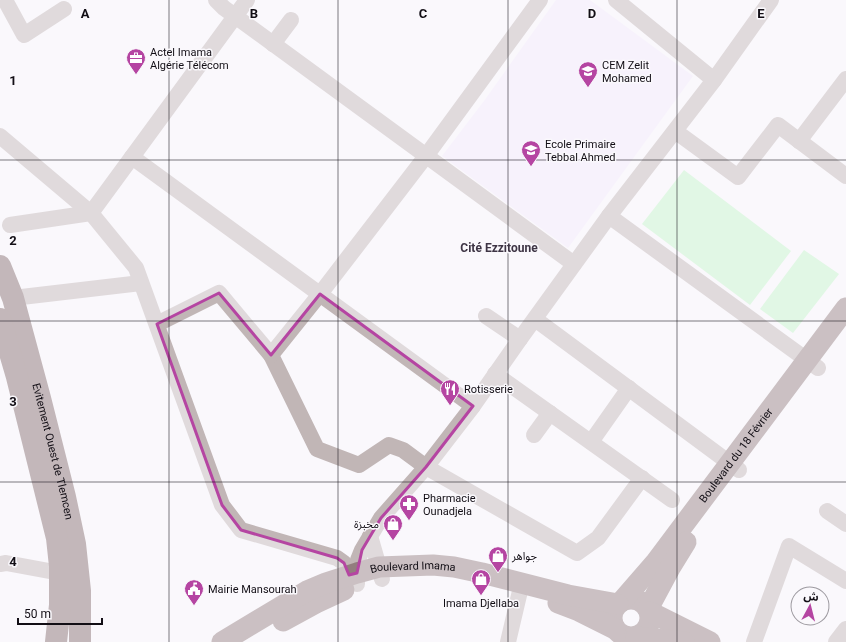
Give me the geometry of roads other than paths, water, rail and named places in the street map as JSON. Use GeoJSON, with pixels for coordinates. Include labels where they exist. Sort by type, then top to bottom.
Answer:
{"type":"FeatureCollection","features":[{"type":"Feature","properties":{"kind":"highway","name":"Evitement Ouest de Tlemcen"},"geometry":{"type":"LineString","coordinates":[[0,266],[13,298],[40,398],[75,544],[80,591],[80,642]]}},
{"type":"Feature","properties":{"kind":"highway","name":"Evitement Ouest de Tlemcen"},"geometry":{"type":"LineString","coordinates":[[0,319],[17,377],[56,531],[60,573],[60,605],[56,642]]}},
{"type":"Feature","properties":{"kind":"main road","name":"Boulevard du 18 Février"},"geometry":{"type":"LineString","coordinates":[[620,602],[734,466],[812,364],[846,308]]}},
{"type":"Feature","properties":{"kind":"main road","name":"Boulevard du 18 Février"},"geometry":{"type":"LineString","coordinates":[[812,364],[846,332]]}},
{"type":"Feature","properties":{"kind":"main road","name":"Boulevard du 18 Février"},"geometry":{"type":"LineString","coordinates":[[639,630],[673,561],[708,510],[734,466]]}},
{"type":"Feature","properties":{"kind":"main road","name":"Boulevard Imama"},"geometry":{"type":"LineString","coordinates":[[222,642],[306,591],[326,583],[427,565],[482,573],[568,595],[620,602],[627,599],[637,600],[645,605],[639,630]]}},
{"type":"Feature","properties":{"kind":"main road","name":"Boulevard Imama"},"geometry":{"type":"LineString","coordinates":[[381,573],[398,577],[420,575],[458,578],[520,591],[546,598],[590,616],[684,642]]}},
{"type":"Feature","properties":{"kind":"main road","name":"Boulevard Imama"},"geometry":{"type":"LineString","coordinates":[[246,642],[316,603],[354,577]]}},
{"type":"Feature","properties":{"kind":"main road"},"geometry":{"type":"LineString","coordinates":[[620,602],[614,608],[612,613],[612,624],[639,630]]}},
{"type":"Feature","properties":{"kind":"main road","name":"Boulevard Imama"},"geometry":{"type":"LineString","coordinates":[[639,630],[710,642]]}},
{"type":"Feature","properties":{"kind":"street"},"geometry":{"type":"LineString","coordinates":[[5,0],[24,34],[64,9]]}},
{"type":"Feature","properties":{"kind":"street"},"geometry":{"type":"LineString","coordinates":[[216,0],[224,8],[574,264]]}},
{"type":"Feature","properties":{"kind":"street"},"geometry":{"type":"LineString","coordinates":[[10,225],[91,213],[247,0]]}},
{"type":"Feature","properties":{"kind":"street"},"geometry":{"type":"LineString","coordinates":[[271,355],[426,156],[540,0]]}},
{"type":"Feature","properties":{"kind":"street"},"geometry":{"type":"LineString","coordinates":[[616,0],[714,80]]}},
{"type":"Feature","properties":{"kind":"street"},"geometry":{"type":"LineString","coordinates":[[354,577],[362,550],[381,518],[426,468],[473,406],[609,216],[714,80],[771,0]]}},
{"type":"Feature","properties":{"kind":"street"},"geometry":{"type":"LineString","coordinates":[[274,44],[291,20]]}},
{"type":"Feature","properties":{"kind":"street"},"geometry":{"type":"LineString","coordinates":[[799,141],[846,79]]}},
{"type":"Feature","properties":{"kind":"street"},"geometry":{"type":"LineString","coordinates":[[675,131],[738,177],[778,125],[846,176]]}},
{"type":"Feature","properties":{"kind":"street"},"geometry":{"type":"LineString","coordinates":[[0,136],[91,213],[136,268],[222,505],[241,530],[337,558],[344,563],[354,577]]}},
{"type":"Feature","properties":{"kind":"street"},"geometry":{"type":"LineString","coordinates":[[132,157],[473,406]]}},
{"type":"Feature","properties":{"kind":"street"},"geometry":{"type":"LineString","coordinates":[[609,216],[812,364]]}},
{"type":"Feature","properties":{"kind":"street"},"geometry":{"type":"LineString","coordinates":[[13,298],[141,283]]}},
{"type":"Feature","properties":{"kind":"street"},"geometry":{"type":"LineString","coordinates":[[157,324],[219,293],[271,355],[317,449],[359,465],[389,446],[403,450],[426,468],[577,553],[598,538],[642,478]]}},
{"type":"Feature","properties":{"kind":"street"},"geometry":{"type":"LineString","coordinates":[[486,316],[520,339]]}},
{"type":"Feature","properties":{"kind":"street"},"geometry":{"type":"LineString","coordinates":[[535,319],[734,466]]}},
{"type":"Feature","properties":{"kind":"street"},"geometry":{"type":"LineString","coordinates":[[495,374],[672,500]]}},
{"type":"Feature","properties":{"kind":"street"},"geometry":{"type":"LineString","coordinates":[[591,442],[629,388]]}},
{"type":"Feature","properties":{"kind":"street"},"geometry":{"type":"LineString","coordinates":[[534,435],[550,413]]}},
{"type":"Feature","properties":{"kind":"street"},"geometry":{"type":"LineString","coordinates":[[827,511],[846,524]]}},
{"type":"Feature","properties":{"kind":"street"},"geometry":{"type":"LineString","coordinates":[[370,536],[381,573]]}},
{"type":"Feature","properties":{"kind":"street"},"geometry":{"type":"LineString","coordinates":[[754,642],[789,546],[846,581]]}},
{"type":"Feature","properties":{"kind":"street"},"geometry":{"type":"LineString","coordinates":[[0,564],[6,563],[60,573]]}},
{"type":"Feature","properties":{"kind":"street"},"geometry":{"type":"LineString","coordinates":[[508,642],[520,591]]}},
{"type":"Feature","properties":{"kind":"street"},"geometry":{"type":"LineString","coordinates":[[836,642],[846,629]]}},
{"type":"Feature","properties":{"kind":"place","name":"Actel Imama Algérie Télécom"},"geometry":{"type":"Point","coordinates":[136,75]}},
{"type":"Feature","properties":{"kind":"place","name":"CEM Zelit Mohamed"},"geometry":{"type":"Point","coordinates":[588,88]}},
{"type":"Feature","properties":{"kind":"place","name":"Ecole Primaire Tebbal Ahmed"},"geometry":{"type":"Point","coordinates":[531,167]}},
{"type":"Feature","properties":{"kind":"place","name":"Rotisserie"},"geometry":{"type":"Point","coordinates":[450,406]}},
{"type":"Feature","properties":{"kind":"place","name":"Pharmacie Ounadjela"},"geometry":{"type":"Point","coordinates":[409,521]}},
{"type":"Feature","properties":{"kind":"place","name":"مخبزة"},"geometry":{"type":"Point","coordinates":[393,541]}},
{"type":"Feature","properties":{"kind":"place","name":"جواهر"},"geometry":{"type":"Point","coordinates":[498,573]}},
{"type":"Feature","properties":{"kind":"place","name":"Imama Djellaba"},"geometry":{"type":"Point","coordinates":[481,596]}},
{"type":"Feature","properties":{"kind":"place","name":"Mairie Mansourah"},"geometry":{"type":"Point","coordinates":[194,606]}},
{"type":"Feature","properties":{"kind":"district","name":"Cité Ezzitoune"},"geometry":{"type":"Point","coordinates":[499,248]}}]}
